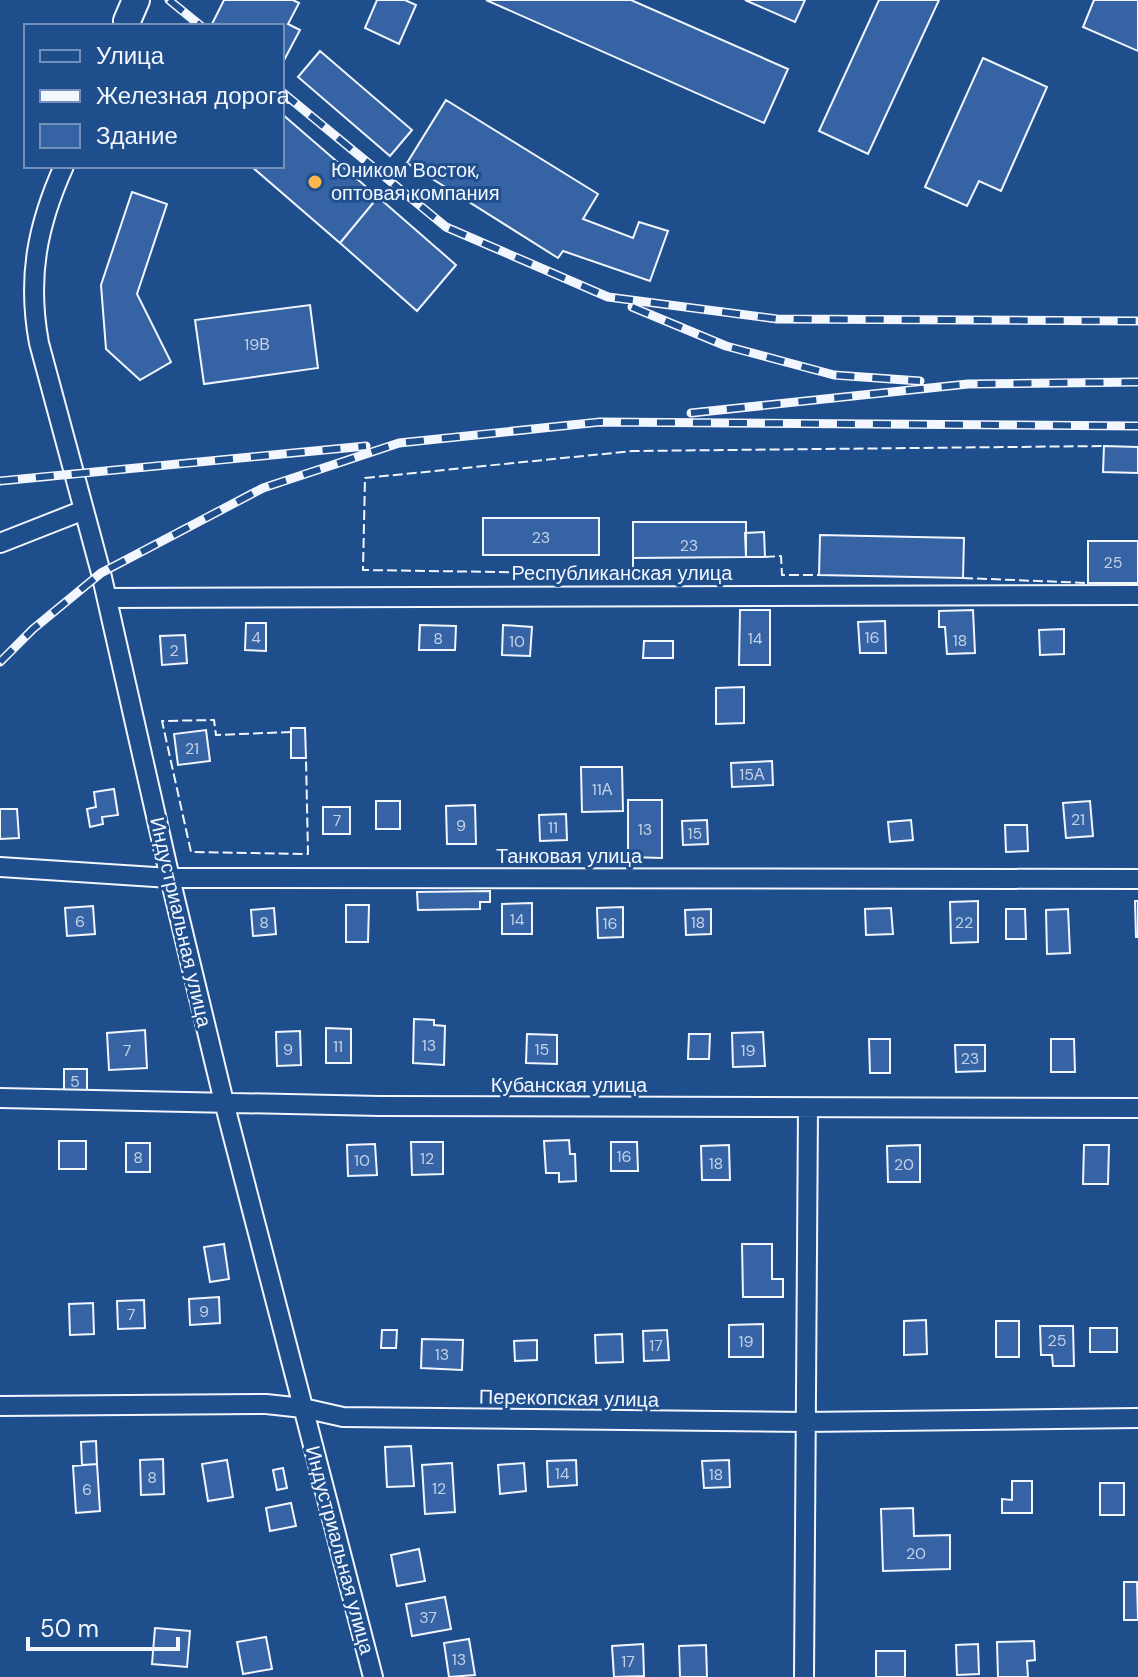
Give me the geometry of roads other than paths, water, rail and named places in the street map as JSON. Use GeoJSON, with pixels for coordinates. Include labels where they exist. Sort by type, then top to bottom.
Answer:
{"type":"FeatureCollection","features":[{"type":"Feature","properties":{"kind":"street","name":"Индустриальная улица"},"geometry":{"type":"LineString","coordinates":[[63,168],[37,240],[32,277],[34,317],[107,598],[224,1102],[373,1677]]}},
{"type":"Feature","properties":{"kind":"street"},"geometry":{"type":"LineString","coordinates":[[0,543],[84,510]]}},
{"type":"Feature","properties":{"kind":"street","name":"Республиканская улица"},"geometry":{"type":"LineString","coordinates":[[107,598],[1138,595]]}},
{"type":"Feature","properties":{"kind":"street","name":"Танковая улица"},"geometry":{"type":"LineString","coordinates":[[0,867],[170,878],[1138,879]]}},
{"type":"Feature","properties":{"kind":"street","name":"Кубанская улица"},"geometry":{"type":"LineString","coordinates":[[0,1098],[395,1107],[1138,1108]]}},
{"type":"Feature","properties":{"kind":"street"},"geometry":{"type":"LineString","coordinates":[[804,1677],[808,1108]]}},
{"type":"Feature","properties":{"kind":"street","name":"Перекопская улица"},"geometry":{"type":"LineString","coordinates":[[0,1406],[266,1404],[343,1417],[804,1422],[1138,1418]]}},
{"type":"Feature","properties":{"kind":"railway"},"geometry":{"type":"LineString","coordinates":[[169,0],[199,24]]}},
{"type":"Feature","properties":{"kind":"railway"},"geometry":{"type":"LineString","coordinates":[[284,94],[446,227],[608,297],[777,319],[1138,321]]}},
{"type":"Feature","properties":{"kind":"railway"},"geometry":{"type":"LineString","coordinates":[[632,307],[726,346],[834,375],[920,381]]}},
{"type":"Feature","properties":{"kind":"railway"},"geometry":{"type":"LineString","coordinates":[[691,413],[968,384],[1138,382]]}},
{"type":"Feature","properties":{"kind":"railway"},"geometry":{"type":"LineString","coordinates":[[0,662],[33,629],[101,573],[263,488],[399,443],[600,422],[1138,426]]}},
{"type":"Feature","properties":{"kind":"railway"},"geometry":{"type":"LineString","coordinates":[[0,481],[366,446]]}},
{"type":"Feature","properties":{"kind":"place","name":"Юником Восток, оптовая компания"},"geometry":{"type":"Point","coordinates":[315,182]}}]}
